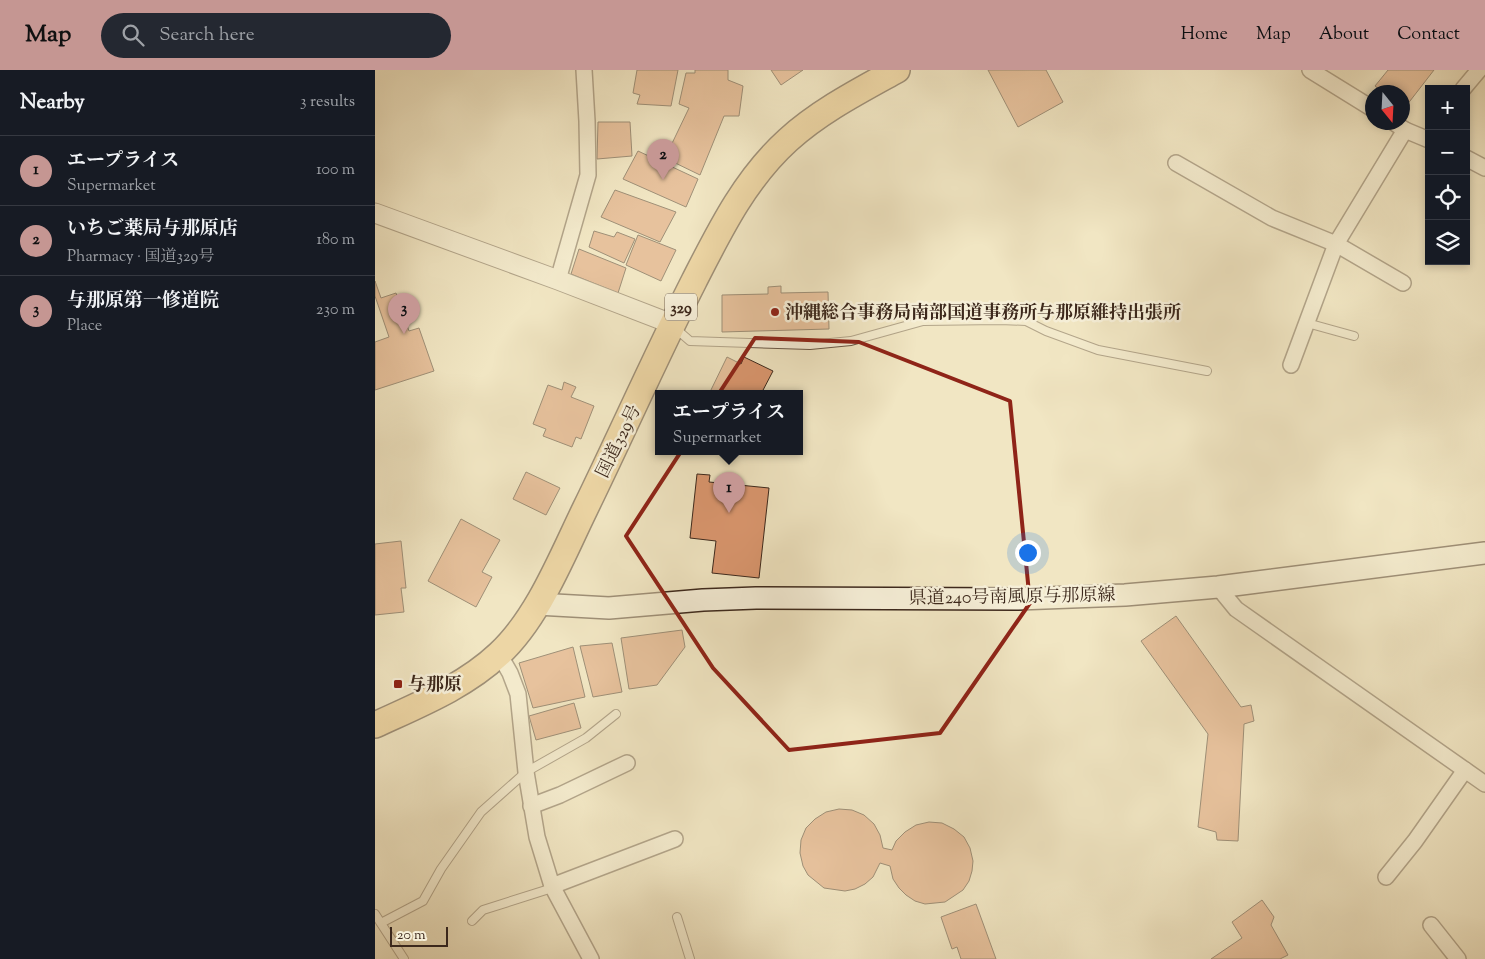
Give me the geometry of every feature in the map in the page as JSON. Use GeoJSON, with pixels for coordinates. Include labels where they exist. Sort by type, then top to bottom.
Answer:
{"type":"FeatureCollection","features":[{"type":"Feature","properties":{"kind":"highway","name":"国道329号"},"geometry":{"type":"LineString","coordinates":[[375,725],[438,696],[482,668],[517,635],[537,604],[564,552],[672,324],[729,214],[755,175],[787,141],[814,119],[848,96],[897,70]]}},
{"type":"Feature","properties":{"kind":"main road","name":"県道240号南風原与那原線"},"geometry":{"type":"LineString","coordinates":[[537,604],[609,608],[703,600],[756,598],[1018,598],[1125,595],[1218,587],[1485,553]]}},
{"type":"Feature","properties":{"kind":"street"},"geometry":{"type":"LineString","coordinates":[[558,280],[588,175],[584,70]]}},
{"type":"Feature","properties":{"kind":"street"},"geometry":{"type":"LineString","coordinates":[[1310,70],[1365,104]]}},
{"type":"Feature","properties":{"kind":"street"},"geometry":{"type":"LineString","coordinates":[[1466,85],[1479,70]]}},
{"type":"Feature","properties":{"kind":"street"},"geometry":{"type":"LineString","coordinates":[[1291,365],[1336,244],[1397,130]]}},
{"type":"Feature","properties":{"kind":"street"},"geometry":{"type":"LineString","coordinates":[[1409,130],[1425,137]]}},
{"type":"Feature","properties":{"kind":"street"},"geometry":{"type":"LineString","coordinates":[[1470,160],[1485,168]]}},
{"type":"Feature","properties":{"kind":"street"},"geometry":{"type":"LineString","coordinates":[[1176,163],[1272,218],[1336,244],[1403,283]]}},
{"type":"Feature","properties":{"kind":"street"},"geometry":{"type":"LineString","coordinates":[[375,213],[672,324]]}},
{"type":"Feature","properties":{"kind":"street"},"geometry":{"type":"LineString","coordinates":[[1218,587],[1236,609],[1485,784]]}},
{"type":"Feature","properties":{"kind":"street"},"geometry":{"type":"LineString","coordinates":[[499,654],[510,673],[518,694],[526,772],[537,837],[552,886],[591,959]]}},
{"type":"Feature","properties":{"kind":"street"},"geometry":{"type":"LineString","coordinates":[[531,806],[560,795],[627,763]]}},
{"type":"Feature","properties":{"kind":"street"},"geometry":{"type":"LineString","coordinates":[[1386,877],[1415,841],[1465,770]]}},
{"type":"Feature","properties":{"kind":"street"},"geometry":{"type":"LineString","coordinates":[[552,886],[675,839]]}},
{"type":"Feature","properties":{"kind":"street"},"geometry":{"type":"LineString","coordinates":[[1431,925],[1458,959]]}},
{"type":"Feature","properties":{"kind":"lane"},"geometry":{"type":"LineString","coordinates":[[672,324],[690,342],[810,345],[851,341],[923,321],[1026,321],[1046,331],[1098,350],[1207,370]]}},
{"type":"Feature","properties":{"kind":"lane"},"geometry":{"type":"LineString","coordinates":[[1307,323],[1354,336]]}},
{"type":"Feature","properties":{"kind":"lane"},"geometry":{"type":"LineString","coordinates":[[381,922],[423,901],[441,869],[481,812],[526,772],[586,738],[616,714]]}},
{"type":"Feature","properties":{"kind":"lane"},"geometry":{"type":"LineString","coordinates":[[472,921],[483,910],[546,890],[552,886]]}},
{"type":"Feature","properties":{"kind":"lane"},"geometry":{"type":"LineString","coordinates":[[375,914],[404,959]]}},
{"type":"Feature","properties":{"kind":"lane"},"geometry":{"type":"LineString","coordinates":[[677,917],[690,959]]}},
{"type":"Feature","properties":{"kind":"highlighted area"},"geometry":{"type":"Polygon","coordinates":[[[755,338],[859,342],[1010,401],[1030,603],[940,733],[789,750],[713,668],[626,536],[755,338]]]}},
{"type":"Feature","properties":{"kind":"building"},"geometry":{"type":"Polygon","coordinates":[[[637,70],[678,70],[671,106],[637,104],[640,95],[633,93],[637,70]]]}},
{"type":"Feature","properties":{"kind":"building"},"geometry":{"type":"Polygon","coordinates":[[[695,70],[728,70],[728,80],[743,86],[739,116],[724,116],[700,175],[665,158],[689,108],[679,104],[686,73],[695,73],[695,70]]]}},
{"type":"Feature","properties":{"kind":"building"},"geometry":{"type":"Polygon","coordinates":[[[771,70],[803,70],[781,85],[771,70]]]}},
{"type":"Feature","properties":{"kind":"building"},"geometry":{"type":"Polygon","coordinates":[[[988,70],[1046,70],[1063,102],[1018,127],[988,70]]]}},
{"type":"Feature","properties":{"kind":"building"},"geometry":{"type":"Polygon","coordinates":[[[1388,70],[1434,70],[1410,101],[1410,85],[1376,85],[1388,70]]]}},
{"type":"Feature","properties":{"kind":"building"},"geometry":{"type":"Polygon","coordinates":[[[598,122],[630,122],[632,156],[597,159],[598,122]]]}},
{"type":"Feature","properties":{"kind":"building"},"geometry":{"type":"Polygon","coordinates":[[[638,151],[698,179],[686,207],[623,179],[638,151]]]}},
{"type":"Feature","properties":{"kind":"building"},"geometry":{"type":"Polygon","coordinates":[[[615,190],[676,212],[660,242],[601,217],[615,190]]]}},
{"type":"Feature","properties":{"kind":"building"},"geometry":{"type":"Polygon","coordinates":[[[594,231],[614,237],[617,232],[635,239],[624,263],[589,247],[594,231]]]}},
{"type":"Feature","properties":{"kind":"building"},"geometry":{"type":"Polygon","coordinates":[[[638,235],[676,250],[661,281],[626,265],[638,235]]]}},
{"type":"Feature","properties":{"kind":"building"},"geometry":{"type":"Polygon","coordinates":[[[579,249],[626,268],[618,293],[571,274],[579,249]]]}},
{"type":"Feature","properties":{"kind":"building"},"geometry":{"type":"Polygon","coordinates":[[[375,281],[381,298],[396,293],[409,331],[419,328],[434,371],[375,390],[375,342],[389,337],[375,296],[375,281]]]}},
{"type":"Feature","properties":{"kind":"building","name":"沖縄総合事務局南部国道事務所与那原維持出張所"},"geometry":{"type":"Polygon","coordinates":[[[781,286],[781,293],[828,292],[829,329],[722,332],[722,295],[768,294],[768,287],[781,286]]]}},
{"type":"Feature","properties":{"kind":"building"},"geometry":{"type":"Polygon","coordinates":[[[727,357],[741,364],[744,357],[773,371],[763,390],[711,390],[727,357]]]}},
{"type":"Feature","properties":{"kind":"building"},"geometry":{"type":"Polygon","coordinates":[[[564,382],[576,387],[571,397],[594,406],[581,439],[576,437],[572,447],[543,436],[546,429],[533,424],[548,385],[562,390],[564,382]]]}},
{"type":"Feature","properties":{"kind":"building"},"geometry":{"type":"Polygon","coordinates":[[[526,472],[560,488],[546,515],[513,499],[526,472]]]}},
{"type":"Feature","properties":{"kind":"building"},"geometry":{"type":"Polygon","coordinates":[[[697,474],[710,475],[709,482],[769,488],[759,578],[712,573],[716,541],[690,538],[697,474]]]}},
{"type":"Feature","properties":{"kind":"building"},"geometry":{"type":"Polygon","coordinates":[[[461,519],[500,540],[482,572],[492,577],[476,607],[428,581],[461,519]]]}},
{"type":"Feature","properties":{"kind":"building"},"geometry":{"type":"Polygon","coordinates":[[[401,541],[406,588],[401,588],[404,612],[375,615],[375,544],[401,541]]]}},
{"type":"Feature","properties":{"kind":"building"},"geometry":{"type":"Polygon","coordinates":[[[1176,616],[1241,707],[1251,705],[1254,721],[1244,724],[1238,841],[1217,840],[1216,832],[1198,827],[1208,734],[1141,641],[1176,616]]]}},
{"type":"Feature","properties":{"kind":"building"},"geometry":{"type":"Polygon","coordinates":[[[682,630],[685,647],[657,685],[629,689],[621,638],[682,630]]]}},
{"type":"Feature","properties":{"kind":"building"},"geometry":{"type":"Polygon","coordinates":[[[612,643],[622,692],[593,697],[580,646],[612,643]]]}},
{"type":"Feature","properties":{"kind":"building"},"geometry":{"type":"Polygon","coordinates":[[[573,647],[585,697],[533,708],[519,663],[573,647]]]}},
{"type":"Feature","properties":{"kind":"building"},"geometry":{"type":"Polygon","coordinates":[[[574,703],[581,728],[536,740],[529,716],[574,703]]]}},
{"type":"Feature","properties":{"kind":"building"},"geometry":{"type":"Polygon","coordinates":[[[839,809],[852,810],[864,815],[874,824],[880,835],[883,848],[892,850],[896,841],[916,825],[929,822],[942,823],[954,829],[964,837],[970,848],[973,861],[969,881],[963,890],[945,902],[925,904],[915,901],[906,895],[893,879],[890,866],[880,863],[873,877],[855,889],[845,891],[824,888],[808,875],[803,866],[800,853],[801,840],[806,828],[815,819],[826,812],[839,809]]]}},
{"type":"Feature","properties":{"kind":"building"},"geometry":{"type":"Polygon","coordinates":[[[1262,900],[1274,917],[1271,925],[1288,955],[1280,959],[1211,959],[1242,938],[1232,922],[1262,900]]]}},
{"type":"Feature","properties":{"kind":"building"},"geometry":{"type":"Polygon","coordinates":[[[976,904],[996,959],[961,959],[957,947],[952,949],[941,917],[976,904]]]}},
{"type":"Feature","properties":{"kind":"place","name":"いちご薬局与那原店"},"geometry":{"type":"Point","coordinates":[663,180]}},
{"type":"Feature","properties":{"kind":"place","name":"沖縄総合事務局南部国道事務所与那原維持出張所"},"geometry":{"type":"Point","coordinates":[775,312]}},
{"type":"Feature","properties":{"kind":"place","name":"与那原第一修道院"},"geometry":{"type":"Point","coordinates":[404,334]}},
{"type":"Feature","properties":{"kind":"place","name":"エープライス"},"geometry":{"type":"Point","coordinates":[729,513]}},
{"type":"Feature","properties":{"kind":"place","name":"与那原"},"geometry":{"type":"Point","coordinates":[398,684]}}]}
